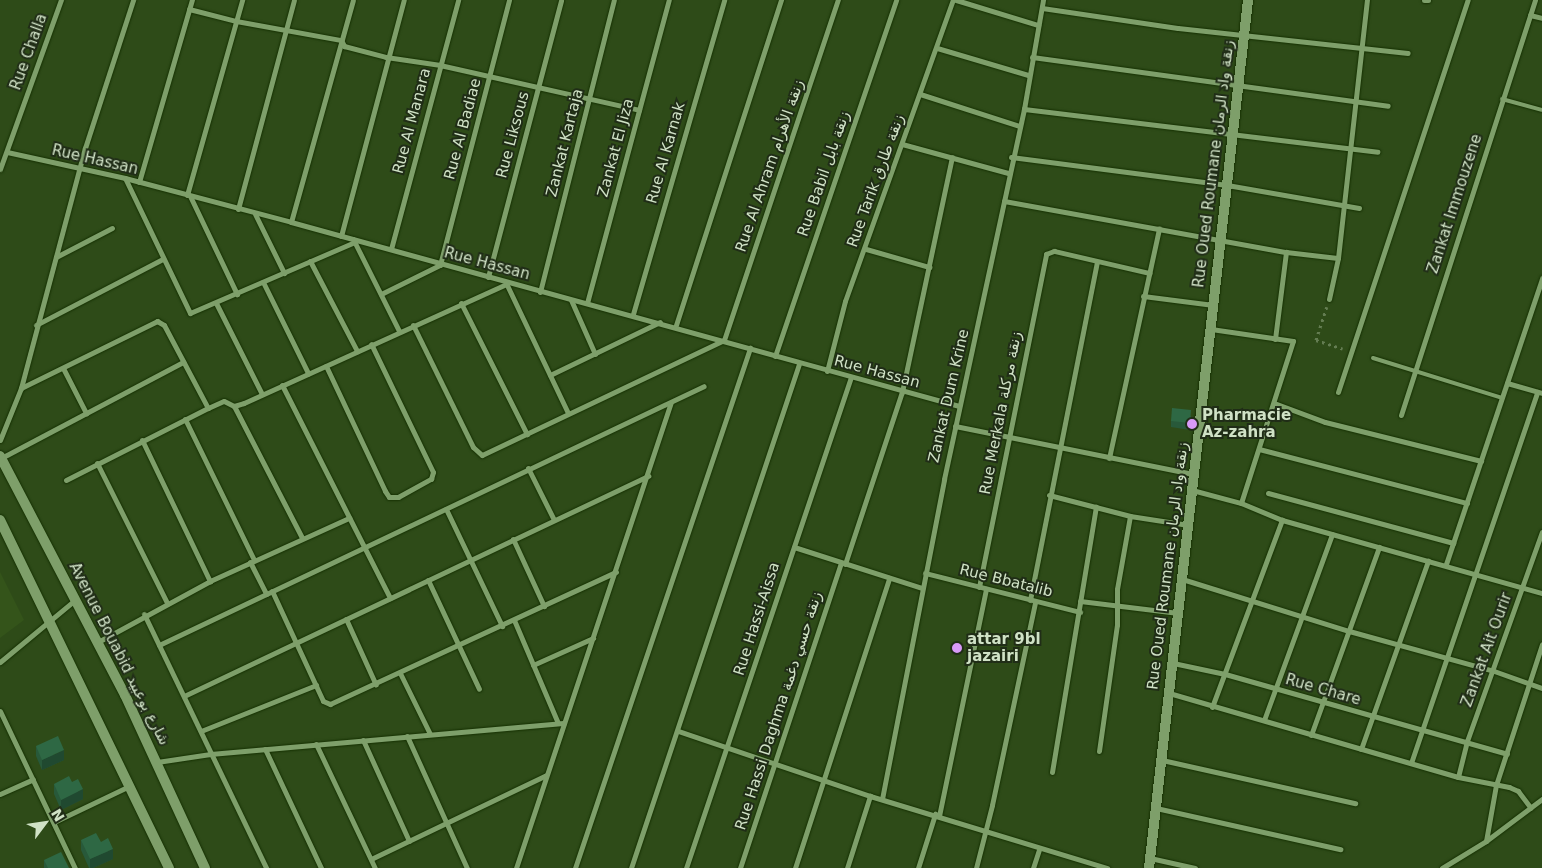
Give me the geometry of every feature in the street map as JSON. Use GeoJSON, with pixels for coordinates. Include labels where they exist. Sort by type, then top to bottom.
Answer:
{"type":"FeatureCollection","features":[{"type":"Feature","properties":{"kind":"street","name":"Rue Challa"},"geometry":{"type":"LineString","coordinates":[[0,169],[61,0]]}},
{"type":"Feature","properties":{"kind":"street"},"geometry":{"type":"LineString","coordinates":[[0,440],[21,388],[78,170],[133,0]]}},
{"type":"Feature","properties":{"kind":"street"},"geometry":{"type":"LineString","coordinates":[[139,182],[192,0]]}},
{"type":"Feature","properties":{"kind":"street"},"geometry":{"type":"LineString","coordinates":[[237,294],[188,195],[242,0]]}},
{"type":"Feature","properties":{"kind":"street"},"geometry":{"type":"LineString","coordinates":[[238,210],[294,0]]}},
{"type":"Feature","properties":{"kind":"street"},"geometry":{"type":"LineString","coordinates":[[291,222],[353,0]]}},
{"type":"Feature","properties":{"kind":"street"},"geometry":{"type":"LineString","coordinates":[[341,236],[386,57],[404,0]]}},
{"type":"Feature","properties":{"kind":"street","name":"Rue Al Manara"},"geometry":{"type":"LineString","coordinates":[[391,249],[458,0]]}},
{"type":"Feature","properties":{"kind":"street","name":"Rue Al Badiae"},"geometry":{"type":"LineString","coordinates":[[440,265],[510,0]]}},
{"type":"Feature","properties":{"kind":"street","name":"Rue Liksous"},"geometry":{"type":"LineString","coordinates":[[488,277],[561,0]]}},
{"type":"Feature","properties":{"kind":"street","name":"Zankat Kartaja"},"geometry":{"type":"LineString","coordinates":[[540,292],[614,0]]}},
{"type":"Feature","properties":{"kind":"street","name":"Zankat El Jiza"},"geometry":{"type":"LineString","coordinates":[[587,303],[669,0]]}},
{"type":"Feature","properties":{"kind":"street","name":"Rue Al Karnak"},"geometry":{"type":"LineString","coordinates":[[633,314],[724,0]]}},
{"type":"Feature","properties":{"kind":"street"},"geometry":{"type":"LineString","coordinates":[[676,325],[781,0]]}},
{"type":"Feature","properties":{"kind":"street","name":"Rue Al Ahram زنقة الأهرام"},"geometry":{"type":"LineString","coordinates":[[724,340],[838,0]]}},
{"type":"Feature","properties":{"kind":"street","name":"Rue Babil زنقة بابل"},"geometry":{"type":"LineString","coordinates":[[775,356],[896,0]]}},
{"type":"Feature","properties":{"kind":"street"},"geometry":{"type":"LineString","coordinates":[[955,0],[1038,25]]}},
{"type":"Feature","properties":{"kind":"street","name":"Rue Tarik زنقة طارق"},"geometry":{"type":"LineString","coordinates":[[828,371],[842,311],[955,0]]}},
{"type":"Feature","properties":{"kind":"street","name":"Zankat Dum Krine"},"geometry":{"type":"LineString","coordinates":[[882,799],[959,406],[1004,201],[1011,157],[1024,109],[1028,75],[1043,0]]}},
{"type":"Feature","properties":{"kind":"street","name":"Rue Oued Roumane زنقة واد الرمان"},"geometry":{"type":"LineString","coordinates":[[1149,863],[1248,0]]}},
{"type":"Feature","properties":{"kind":"street"},"geometry":{"type":"LineString","coordinates":[[1329,299],[1338,258],[1354,100],[1367,0]]}},
{"type":"Feature","properties":{"kind":"street"},"geometry":{"type":"LineString","coordinates":[[1338,392],[1468,0]]}},
{"type":"Feature","properties":{"kind":"street","name":"Zankat Immouzene"},"geometry":{"type":"LineString","coordinates":[[1401,415],[1414,369],[1534,0]]}},
{"type":"Feature","properties":{"kind":"street"},"geometry":{"type":"LineString","coordinates":[[1042,8],[1244,35],[1408,53]]}},
{"type":"Feature","properties":{"kind":"street"},"geometry":{"type":"LineString","coordinates":[[189,9],[236,21],[285,28],[342,40]]}},
{"type":"Feature","properties":{"kind":"street"},"geometry":{"type":"LineString","coordinates":[[1530,15],[1542,18]]}},
{"type":"Feature","properties":{"kind":"street"},"geometry":{"type":"LineString","coordinates":[[342,40],[344,46],[386,57],[440,65],[490,78],[589,97],[639,110]]}},
{"type":"Feature","properties":{"kind":"street"},"geometry":{"type":"LineString","coordinates":[[937,48],[1028,75]]}},
{"type":"Feature","properties":{"kind":"street"},"geometry":{"type":"LineString","coordinates":[[1032,57],[1388,106]]}},
{"type":"Feature","properties":{"kind":"street"},"geometry":{"type":"LineString","coordinates":[[920,94],[1019,126]]}},
{"type":"Feature","properties":{"kind":"street"},"geometry":{"type":"LineString","coordinates":[[1024,109],[1377,152]]}},
{"type":"Feature","properties":{"kind":"street"},"geometry":{"type":"LineString","coordinates":[[902,144],[1008,173]]}},
{"type":"Feature","properties":{"kind":"street","name":"Rue Hassan"},"geometry":{"type":"LineString","coordinates":[[7,152],[78,170],[125,178],[238,210],[291,222],[506,283],[676,325],[799,364],[959,406]]}},
{"type":"Feature","properties":{"kind":"street","name":"Rue Hassi Daghma زنقة حسي دغمة"},"geometry":{"type":"LineString","coordinates":[[740,868],[902,392],[952,157]]}},
{"type":"Feature","properties":{"kind":"street"},"geometry":{"type":"LineString","coordinates":[[1011,157],[1227,185],[1359,208]]}},
{"type":"Feature","properties":{"kind":"street"},"geometry":{"type":"LineString","coordinates":[[125,178],[188,311],[195,313],[353,240],[382,294],[399,331]]}},
{"type":"Feature","properties":{"kind":"street"},"geometry":{"type":"LineString","coordinates":[[1004,201],[1286,252],[1338,258]]}},
{"type":"Feature","properties":{"kind":"street"},"geometry":{"type":"LineString","coordinates":[[255,214],[284,273]]}},
{"type":"Feature","properties":{"kind":"street"},"geometry":{"type":"LineString","coordinates":[[56,257],[112,228]]}},
{"type":"Feature","properties":{"kind":"street"},"geometry":{"type":"LineString","coordinates":[[1110,458],[1158,228]]}},
{"type":"Feature","properties":{"kind":"street"},"geometry":{"type":"LineString","coordinates":[[866,249],[929,267]]}},
{"type":"Feature","properties":{"kind":"street","name":"Rue Merkala زنقة مركلة"},"geometry":{"type":"LineString","coordinates":[[979,587],[1044,260],[1048,252],[1054,251],[1097,263]]}},
{"type":"Feature","properties":{"kind":"street"},"geometry":{"type":"LineString","coordinates":[[1275,338],[1286,252]]}},
{"type":"Feature","properties":{"kind":"street"},"geometry":{"type":"LineString","coordinates":[[36,325],[162,259]]}},
{"type":"Feature","properties":{"kind":"street"},"geometry":{"type":"LineString","coordinates":[[310,261],[357,351]]}},
{"type":"Feature","properties":{"kind":"street"},"geometry":{"type":"LineString","coordinates":[[976,868],[986,832],[1032,601],[1049,495],[1097,263],[1150,273]]}},
{"type":"Feature","properties":{"kind":"street"},"geometry":{"type":"LineString","coordinates":[[382,294],[440,265]]}},
{"type":"Feature","properties":{"kind":"street"},"geometry":{"type":"LineString","coordinates":[[1446,564],[1542,278]]}},
{"type":"Feature","properties":{"kind":"street"},"geometry":{"type":"LineString","coordinates":[[263,282],[308,373]]}},
{"type":"Feature","properties":{"kind":"street"},"geometry":{"type":"LineString","coordinates":[[234,406],[506,283],[568,413]]}},
{"type":"Feature","properties":{"kind":"street"},"geometry":{"type":"LineString","coordinates":[[1143,296],[1213,305]]}},
{"type":"Feature","properties":{"kind":"street"},"geometry":{"type":"LineString","coordinates":[[571,300],[595,354]]}},
{"type":"Feature","properties":{"kind":"street"},"geometry":{"type":"LineString","coordinates":[[216,303],[262,394]]}},
{"type":"Feature","properties":{"kind":"street"},"geometry":{"type":"LineString","coordinates":[[462,303],[527,434]]}},
{"type":"Feature","properties":{"kind":"street"},"geometry":{"type":"LineString","coordinates":[[21,388],[157,321],[164,325],[208,408]]}},
{"type":"Feature","properties":{"kind":"street"},"geometry":{"type":"LineString","coordinates":[[550,375],[660,322]]}},
{"type":"Feature","properties":{"kind":"street"},"geometry":{"type":"LineString","coordinates":[[413,325],[477,453],[486,454],[568,413],[724,340]]}},
{"type":"Feature","properties":{"kind":"street"},"geometry":{"type":"LineString","coordinates":[[1211,329],[1289,339],[1293,344],[1241,503]]}},
{"type":"Feature","properties":{"kind":"street"},"geometry":{"type":"LineString","coordinates":[[326,366],[385,491],[389,497],[398,497],[431,479],[433,472],[371,344]]}},
{"type":"Feature","properties":{"kind":"street"},"geometry":{"type":"LineString","coordinates":[[575,868],[750,348]]}},
{"type":"Feature","properties":{"kind":"street"},"geometry":{"type":"LineString","coordinates":[[0,457],[183,362]]}},
{"type":"Feature","properties":{"kind":"street"},"geometry":{"type":"LineString","coordinates":[[631,868],[799,364]]}},
{"type":"Feature","properties":{"kind":"street"},"geometry":{"type":"LineString","coordinates":[[63,368],[86,413]]}},
{"type":"Feature","properties":{"kind":"street","name":"Rue Hassi-Aissa"},"geometry":{"type":"LineString","coordinates":[[686,868],[851,377]]}},
{"type":"Feature","properties":{"kind":"street"},"geometry":{"type":"LineString","coordinates":[[1411,763],[1540,392],[1507,382]]}},
{"type":"Feature","properties":{"kind":"street"},"geometry":{"type":"LineString","coordinates":[[282,385],[390,598]]}},
{"type":"Feature","properties":{"kind":"street"},"geometry":{"type":"LineString","coordinates":[[159,645],[704,386]]}},
{"type":"Feature","properties":{"kind":"street"},"geometry":{"type":"LineString","coordinates":[[66,480],[142,440],[224,402],[234,406],[302,538]]}},
{"type":"Feature","properties":{"kind":"street"},"geometry":{"type":"LineString","coordinates":[[516,868],[561,723],[616,572],[671,403]]}},
{"type":"Feature","properties":{"kind":"street"},"geometry":{"type":"LineString","coordinates":[[1274,403],[1325,422],[1481,461]]}},
{"type":"Feature","properties":{"kind":"street"},"geometry":{"type":"LineString","coordinates":[[185,419],[266,594]]}},
{"type":"Feature","properties":{"kind":"street"},"geometry":{"type":"LineString","coordinates":[[955,426],[1058,449],[1194,474]]}},
{"type":"Feature","properties":{"kind":"street"},"geometry":{"type":"LineString","coordinates":[[142,440],[210,581]]}},
{"type":"Feature","properties":{"kind":"street"},"geometry":{"type":"LineString","coordinates":[[1259,448],[1467,503]]}},
{"type":"Feature","properties":{"kind":"street","name":"Avenue Bouabid شارع بوعبيد"},"geometry":{"type":"LineString","coordinates":[[0,457],[76,599],[96,643],[158,762],[205,868]]}},
{"type":"Feature","properties":{"kind":"street"},"geometry":{"type":"LineString","coordinates":[[96,463],[167,603]]}},
{"type":"Feature","properties":{"kind":"street"},"geometry":{"type":"LineString","coordinates":[[528,468],[554,520]]}},
{"type":"Feature","properties":{"kind":"street"},"geometry":{"type":"LineString","coordinates":[[184,696],[648,476]]}},
{"type":"Feature","properties":{"kind":"street"},"geometry":{"type":"LineString","coordinates":[[1192,490],[1241,503],[1282,520],[1379,548],[1446,564],[1542,593]]}},
{"type":"Feature","properties":{"kind":"street"},"geometry":{"type":"LineString","coordinates":[[1268,493],[1453,543]]}},
{"type":"Feature","properties":{"kind":"street"},"geometry":{"type":"LineString","coordinates":[[1049,495],[1130,516],[1188,525]]}},
{"type":"Feature","properties":{"kind":"street"},"geometry":{"type":"LineString","coordinates":[[1052,772],[1096,507]]}},
{"type":"Feature","properties":{"kind":"street"},"geometry":{"type":"LineString","coordinates":[[446,509],[502,626]]}},
{"type":"Feature","properties":{"kind":"street"},"geometry":{"type":"LineString","coordinates":[[1099,751],[1117,607],[1117,589],[1130,516]]}},
{"type":"Feature","properties":{"kind":"street"},"geometry":{"type":"LineString","coordinates":[[96,643],[144,614],[210,581],[349,518]]}},
{"type":"Feature","properties":{"kind":"street"},"geometry":{"type":"LineString","coordinates":[[0,520],[169,868]]}},
{"type":"Feature","properties":{"kind":"street"},"geometry":{"type":"LineString","coordinates":[[1212,707],[1250,600],[1282,520]]}},
{"type":"Feature","properties":{"kind":"street","name":"Zankat Ait Ourir"},"geometry":{"type":"LineString","coordinates":[[1458,777],[1467,741],[1494,671],[1542,532]]}},
{"type":"Feature","properties":{"kind":"street"},"geometry":{"type":"LineString","coordinates":[[1264,720],[1332,534]]}},
{"type":"Feature","properties":{"kind":"street"},"geometry":{"type":"LineString","coordinates":[[513,539],[544,606]]}},
{"type":"Feature","properties":{"kind":"street"},"geometry":{"type":"LineString","coordinates":[[794,547],[922,588]]}},
{"type":"Feature","properties":{"kind":"street"},"geometry":{"type":"LineString","coordinates":[[1311,735],[1379,548]]}},
{"type":"Feature","properties":{"kind":"street"},"geometry":{"type":"LineString","coordinates":[[1361,749],[1428,561]]}},
{"type":"Feature","properties":{"kind":"street"},"geometry":{"type":"LineString","coordinates":[[272,591],[323,701],[330,704],[376,685],[616,572]]}},
{"type":"Feature","properties":{"kind":"street","name":"Rue Bbatalib"},"geometry":{"type":"LineString","coordinates":[[925,573],[1080,612]]}},
{"type":"Feature","properties":{"kind":"street"},"geometry":{"type":"LineString","coordinates":[[795,868],[889,578]]}},
{"type":"Feature","properties":{"kind":"street"},"geometry":{"type":"LineString","coordinates":[[1182,579],[1349,631],[1494,671],[1542,688]]}},
{"type":"Feature","properties":{"kind":"street"},"geometry":{"type":"LineString","coordinates":[[428,580],[479,688]]}},
{"type":"Feature","properties":{"kind":"street"},"geometry":{"type":"LineString","coordinates":[[918,868],[937,815],[986,589]]}},
{"type":"Feature","properties":{"kind":"street"},"geometry":{"type":"LineString","coordinates":[[0,662],[51,622],[76,599]]}},
{"type":"Feature","properties":{"kind":"street"},"geometry":{"type":"LineString","coordinates":[[1080,601],[1178,613]]}},
{"type":"Feature","properties":{"kind":"street"},"geometry":{"type":"LineString","coordinates":[[144,614],[266,868]]}},
{"type":"Feature","properties":{"kind":"street"},"geometry":{"type":"LineString","coordinates":[[346,619],[376,685]]}},
{"type":"Feature","properties":{"kind":"street"},"geometry":{"type":"LineString","coordinates":[[514,620],[561,723]]}},
{"type":"Feature","properties":{"kind":"street"},"geometry":{"type":"LineString","coordinates":[[533,665],[593,638]]}},
{"type":"Feature","properties":{"kind":"street"},"geometry":{"type":"LineString","coordinates":[[1486,841],[1496,785],[1542,644]]}},
{"type":"Feature","properties":{"kind":"street","name":"Rue Chare"},"geometry":{"type":"LineString","coordinates":[[1172,662],[1225,674],[1322,704],[1467,741],[1507,754]]}},
{"type":"Feature","properties":{"kind":"street"},"geometry":{"type":"LineString","coordinates":[[400,673],[430,734]]}},
{"type":"Feature","properties":{"kind":"street"},"geometry":{"type":"LineString","coordinates":[[201,731],[316,685]]}},
{"type":"Feature","properties":{"kind":"street"},"geometry":{"type":"LineString","coordinates":[[1169,693],[1458,777],[1496,785],[1518,792],[1531,808]]}},
{"type":"Feature","properties":{"kind":"street"},"geometry":{"type":"LineString","coordinates":[[0,711],[75,868]]}},
{"type":"Feature","properties":{"kind":"street"},"geometry":{"type":"LineString","coordinates":[[158,762],[210,754],[561,723]]}},
{"type":"Feature","properties":{"kind":"street"},"geometry":{"type":"LineString","coordinates":[[678,731],[870,796],[937,815],[1039,849],[1107,868]]}},
{"type":"Feature","properties":{"kind":"street"},"geometry":{"type":"LineString","coordinates":[[407,736],[467,868]]}},
{"type":"Feature","properties":{"kind":"street"},"geometry":{"type":"LineString","coordinates":[[363,740],[409,841]]}},
{"type":"Feature","properties":{"kind":"street"},"geometry":{"type":"LineString","coordinates":[[316,744],[375,868]]}},
{"type":"Feature","properties":{"kind":"street"},"geometry":{"type":"LineString","coordinates":[[265,749],[321,868]]}},
{"type":"Feature","properties":{"kind":"street"},"geometry":{"type":"LineString","coordinates":[[1161,760],[1356,803]]}},
{"type":"Feature","properties":{"kind":"street"},"geometry":{"type":"LineString","coordinates":[[371,858],[546,775]]}},
{"type":"Feature","properties":{"kind":"street"},"geometry":{"type":"LineString","coordinates":[[0,794],[33,779]]}},
{"type":"Feature","properties":{"kind":"street"},"geometry":{"type":"LineString","coordinates":[[54,822],[129,786]]}},
{"type":"Feature","properties":{"kind":"street"},"geometry":{"type":"LineString","coordinates":[[847,868],[870,796]]}},
{"type":"Feature","properties":{"kind":"street"},"geometry":{"type":"LineString","coordinates":[[1442,868],[1486,841],[1542,799]]}},
{"type":"Feature","properties":{"kind":"street"},"geometry":{"type":"LineString","coordinates":[[1156,808],[1340,849]]}},
{"type":"Feature","properties":{"kind":"street"},"geometry":{"type":"LineString","coordinates":[[1033,868],[1039,849]]}},
{"type":"Feature","properties":{"kind":"street"},"geometry":{"type":"LineString","coordinates":[[1149,863],[1195,868]]}},
{"type":"Feature","properties":{"kind":"lane"},"geometry":{"type":"LineString","coordinates":[[1502,99],[1542,110]]}},
{"type":"Feature","properties":{"kind":"lane"},"geometry":{"type":"LineString","coordinates":[[1373,358],[1414,369],[1502,398]]}},
{"type":"Feature","properties":{"kind":"path"},"geometry":{"type":"LineString","coordinates":[[1329,299],[1316,340],[1351,351]]}},
{"type":"Feature","properties":{"kind":"shaded area"},"geometry":{"type":"Polygon","coordinates":[[[0,572],[24,620],[0,638],[0,572]]]}},
{"type":"Feature","properties":{"kind":"building"},"geometry":{"type":"Polygon","coordinates":[[[1172,408],[1191,410],[1190,423],[1171,421],[1172,408]]]}},
{"type":"Feature","properties":{"kind":"building"},"geometry":{"type":"Polygon","coordinates":[[[58,736],[64,750],[42,760],[36,746],[58,736]]]}},
{"type":"Feature","properties":{"kind":"building"},"geometry":{"type":"Polygon","coordinates":[[[69,776],[72,782],[78,779],[83,789],[61,800],[54,784],[69,776]]]}},
{"type":"Feature","properties":{"kind":"building"},"geometry":{"type":"Polygon","coordinates":[[[96,833],[101,842],[108,838],[113,849],[90,859],[81,840],[96,833]]]}},
{"type":"Feature","properties":{"kind":"building"},"geometry":{"type":"Polygon","coordinates":[[[61,852],[69,868],[48,868],[44,860],[61,852]]]}},
{"type":"Feature","properties":{"kind":"place","name":"Pharmacie Az-zahra"},"geometry":{"type":"Point","coordinates":[1192,424]}},
{"type":"Feature","properties":{"kind":"place","name":"attar 9bl jazairi"},"geometry":{"type":"Point","coordinates":[957,648]}}]}
